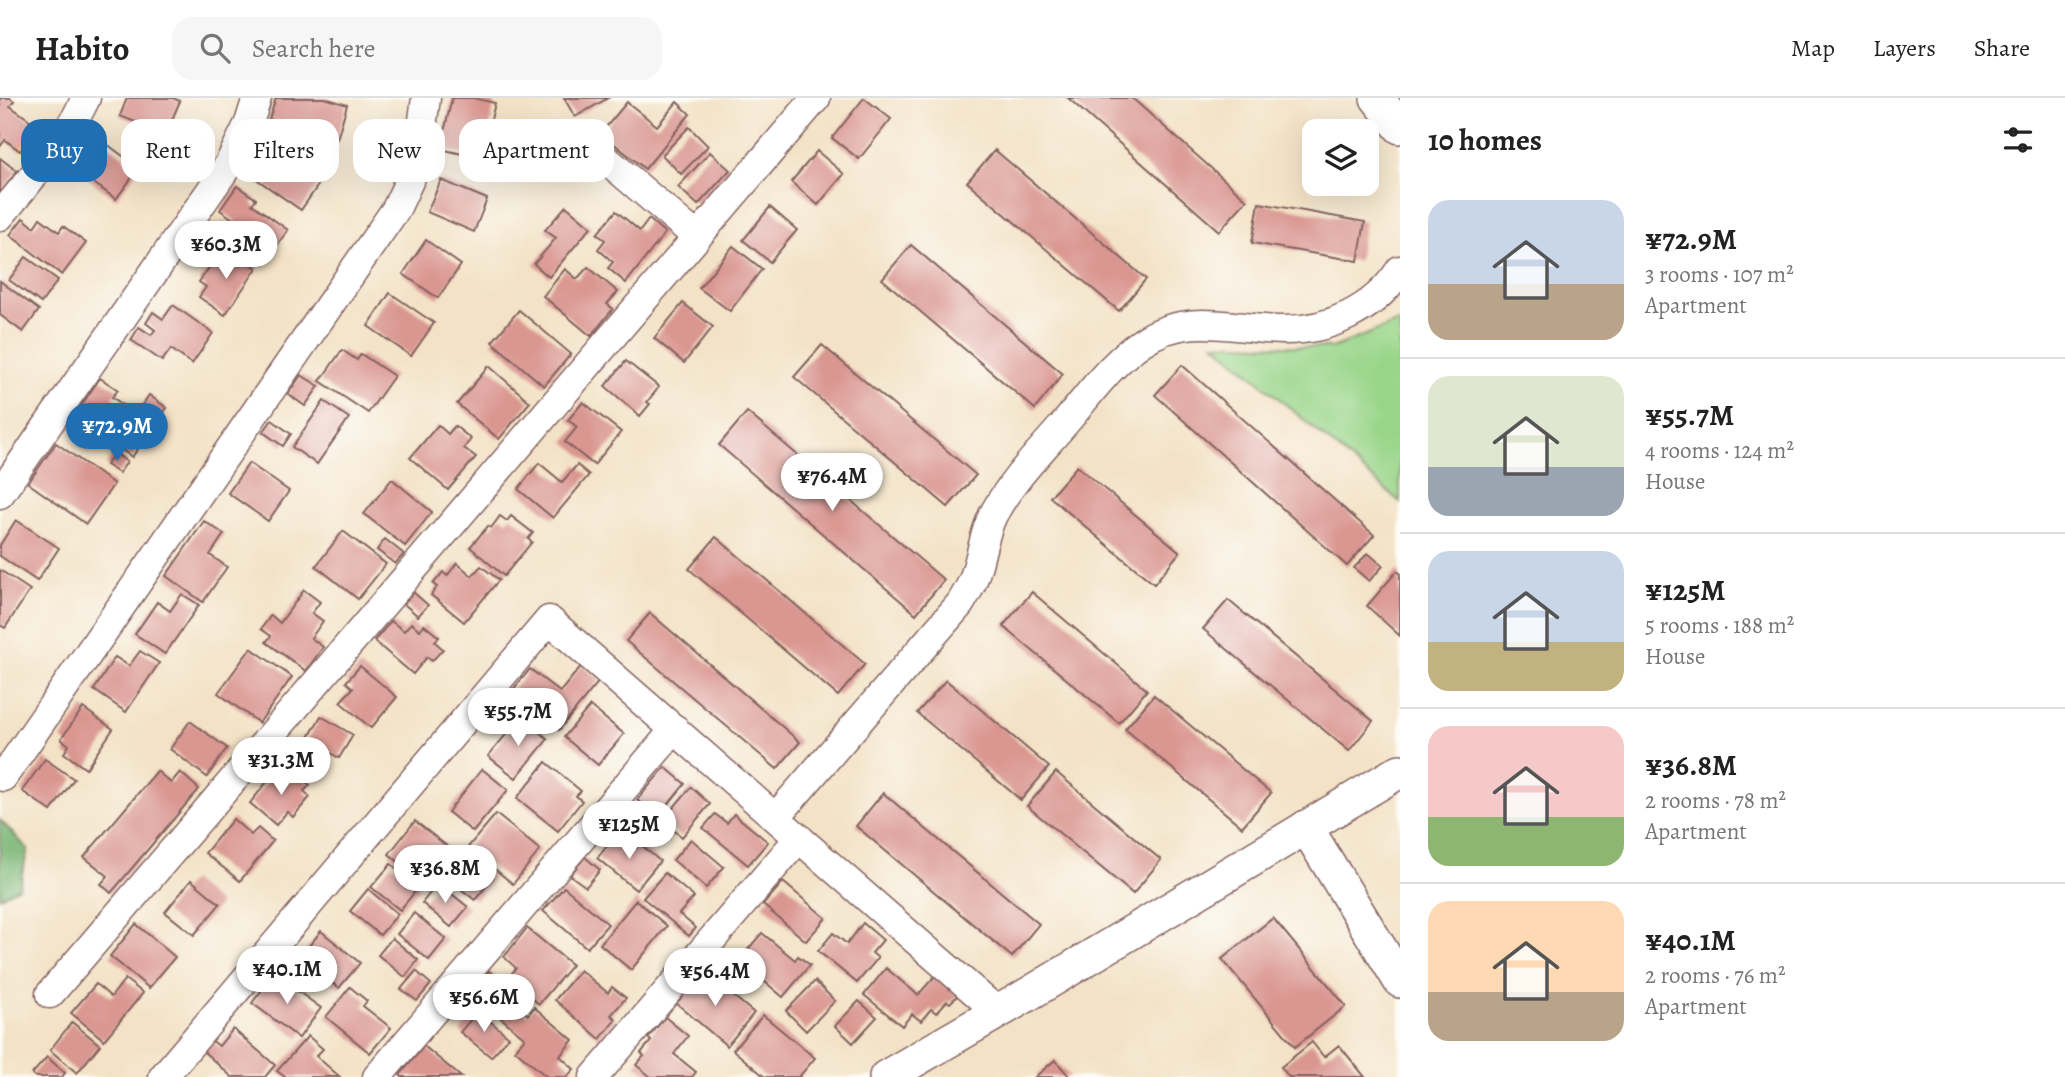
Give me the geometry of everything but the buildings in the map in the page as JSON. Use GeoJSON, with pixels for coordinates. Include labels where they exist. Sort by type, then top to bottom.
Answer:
{"type":"FeatureCollection","features":[{"type":"Feature","properties":{"kind":"street"},"geometry":{"type":"LineString","coordinates":[[0,216],[66,135],[86,98]]}},
{"type":"Feature","properties":{"kind":"street"},"geometry":{"type":"LineString","coordinates":[[0,494],[229,164],[249,123],[257,98]]}},
{"type":"Feature","properties":{"kind":"street"},"geometry":{"type":"LineString","coordinates":[[3,777],[396,209],[416,164],[426,98]]}},
{"type":"Feature","properties":{"kind":"street"},"geometry":{"type":"LineString","coordinates":[[50,995],[816,98]]}},
{"type":"Feature","properties":{"kind":"street"},"geometry":{"type":"LineString","coordinates":[[1377,98],[1400,127]]}},
{"type":"Feature","properties":{"kind":"street"},"geometry":{"type":"LineString","coordinates":[[614,166],[697,237]]}},
{"type":"Feature","properties":{"kind":"street"},"geometry":{"type":"LineString","coordinates":[[776,817],[960,604],[971,586],[983,540],[1007,494],[1117,362],[1142,342],[1164,330],[1190,324],[1224,323],[1281,330],[1313,329],[1354,314],[1377,296],[1400,270]]}},
{"type":"Feature","properties":{"kind":"street"},"geometry":{"type":"LineString","coordinates":[[163,1077],[550,620],[998,1012]]}},
{"type":"Feature","properties":{"kind":"street"},"geometry":{"type":"LineString","coordinates":[[377,1077],[675,729]]}},
{"type":"Feature","properties":{"kind":"street"},"geometry":{"type":"LineString","coordinates":[[886,1077],[1400,771]]}},
{"type":"Feature","properties":{"kind":"street"},"geometry":{"type":"LineString","coordinates":[[1306,827],[1400,981]]}},
{"type":"Feature","properties":{"kind":"street"},"geometry":{"type":"LineString","coordinates":[[594,1077],[799,838]]}},
{"type":"Feature","properties":{"kind":"green space"},"geometry":{"type":"Polygon","coordinates":[[[1400,323],[1400,502],[1214,343],[1332,348],[1400,323]]]}},
{"type":"Feature","properties":{"kind":"green space"},"geometry":{"type":"Polygon","coordinates":[[[0,820],[28,849],[19,887],[0,897],[0,820]]]}}]}
